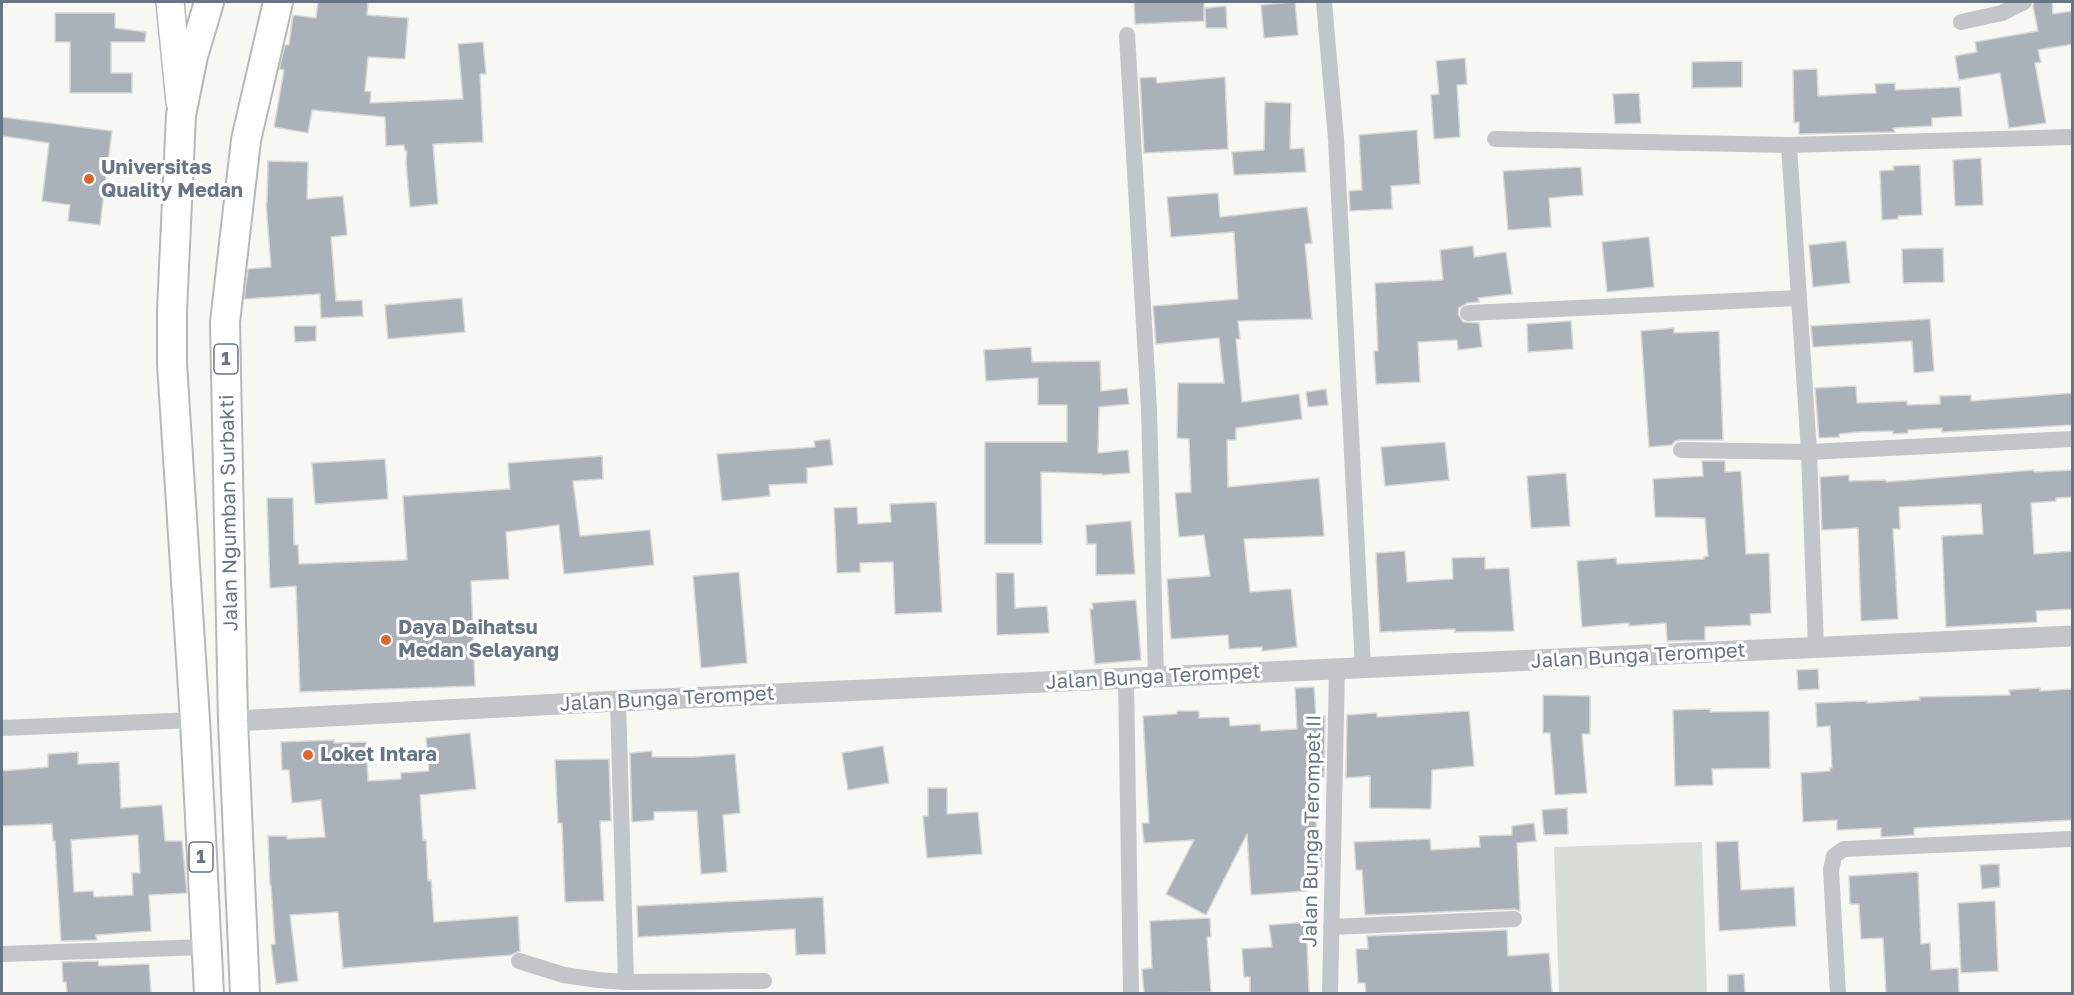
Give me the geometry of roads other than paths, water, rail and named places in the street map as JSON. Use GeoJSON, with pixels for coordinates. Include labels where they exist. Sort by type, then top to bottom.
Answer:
{"type":"FeatureCollection","features":[{"type":"Feature","properties":{"kind":"highway","name":"1"},"geometry":{"type":"LineString","coordinates":[[208,993],[195,720],[172,364],[172,311],[181,115],[193,56],[209,2]]}},
{"type":"Feature","properties":{"kind":"highway","name":"Jalan Ngumban Surbakti"},"geometry":{"type":"LineString","coordinates":[[245,993],[233,720],[225,322],[246,140],[278,2]]}},
{"type":"Feature","properties":{"kind":"main road"},"geometry":{"type":"LineString","coordinates":[[170,2],[181,115]]}},
{"type":"Feature","properties":{"kind":"street"},"geometry":{"type":"LineString","coordinates":[[1324,2],[1336,139],[1363,668]]}},
{"type":"Feature","properties":{"kind":"street"},"geometry":{"type":"LineString","coordinates":[[1961,21],[2002,13],[2024,2]]}},
{"type":"Feature","properties":{"kind":"street"},"geometry":{"type":"LineString","coordinates":[[1127,35],[1149,409],[1156,677]]}},
{"type":"Feature","properties":{"kind":"street"},"geometry":{"type":"LineString","coordinates":[[1495,139],[1789,145],[2073,137]]}},
{"type":"Feature","properties":{"kind":"street"},"geometry":{"type":"LineString","coordinates":[[1789,145],[1809,453],[1816,648]]}},
{"type":"Feature","properties":{"kind":"street"},"geometry":{"type":"LineString","coordinates":[[1468,313],[1799,298]]}},
{"type":"Feature","properties":{"kind":"street"},"geometry":{"type":"LineString","coordinates":[[1681,450],[1809,453],[2073,439]]}},
{"type":"Feature","properties":{"kind":"street","name":"Jalan Bunga Terompet"},"geometry":{"type":"LineString","coordinates":[[233,720],[2073,636]]}},
{"type":"Feature","properties":{"kind":"street","name":"Jalan Bunga Terompet II"},"geometry":{"type":"LineString","coordinates":[[1330,993],[1337,669]]}},
{"type":"Feature","properties":{"kind":"street"},"geometry":{"type":"LineString","coordinates":[[1126,679],[1131,993]]}},
{"type":"Feature","properties":{"kind":"street"},"geometry":{"type":"LineString","coordinates":[[618,701],[626,982]]}},
{"type":"Feature","properties":{"kind":"street"},"geometry":{"type":"LineString","coordinates":[[2,728],[195,720]]}},
{"type":"Feature","properties":{"kind":"street"},"geometry":{"type":"LineString","coordinates":[[1838,993],[1831,870],[1834,856],[1844,849],[2073,838]]}},
{"type":"Feature","properties":{"kind":"street"},"geometry":{"type":"LineString","coordinates":[[1331,927],[1514,919]]}},
{"type":"Feature","properties":{"kind":"street"},"geometry":{"type":"LineString","coordinates":[[2,954],[206,947]]}},
{"type":"Feature","properties":{"kind":"street"},"geometry":{"type":"LineString","coordinates":[[519,961],[564,975],[598,980],[626,982],[764,981]]}},
{"type":"Feature","properties":{"kind":"place","name":"Universitas Quality Medan"},"geometry":{"type":"Point","coordinates":[89,179]}},
{"type":"Feature","properties":{"kind":"place","name":"Daya Daihatsu Medan Selayang"},"geometry":{"type":"Point","coordinates":[386,640]}},
{"type":"Feature","properties":{"kind":"place","name":"Loket Intara"},"geometry":{"type":"Point","coordinates":[308,755]}}]}
